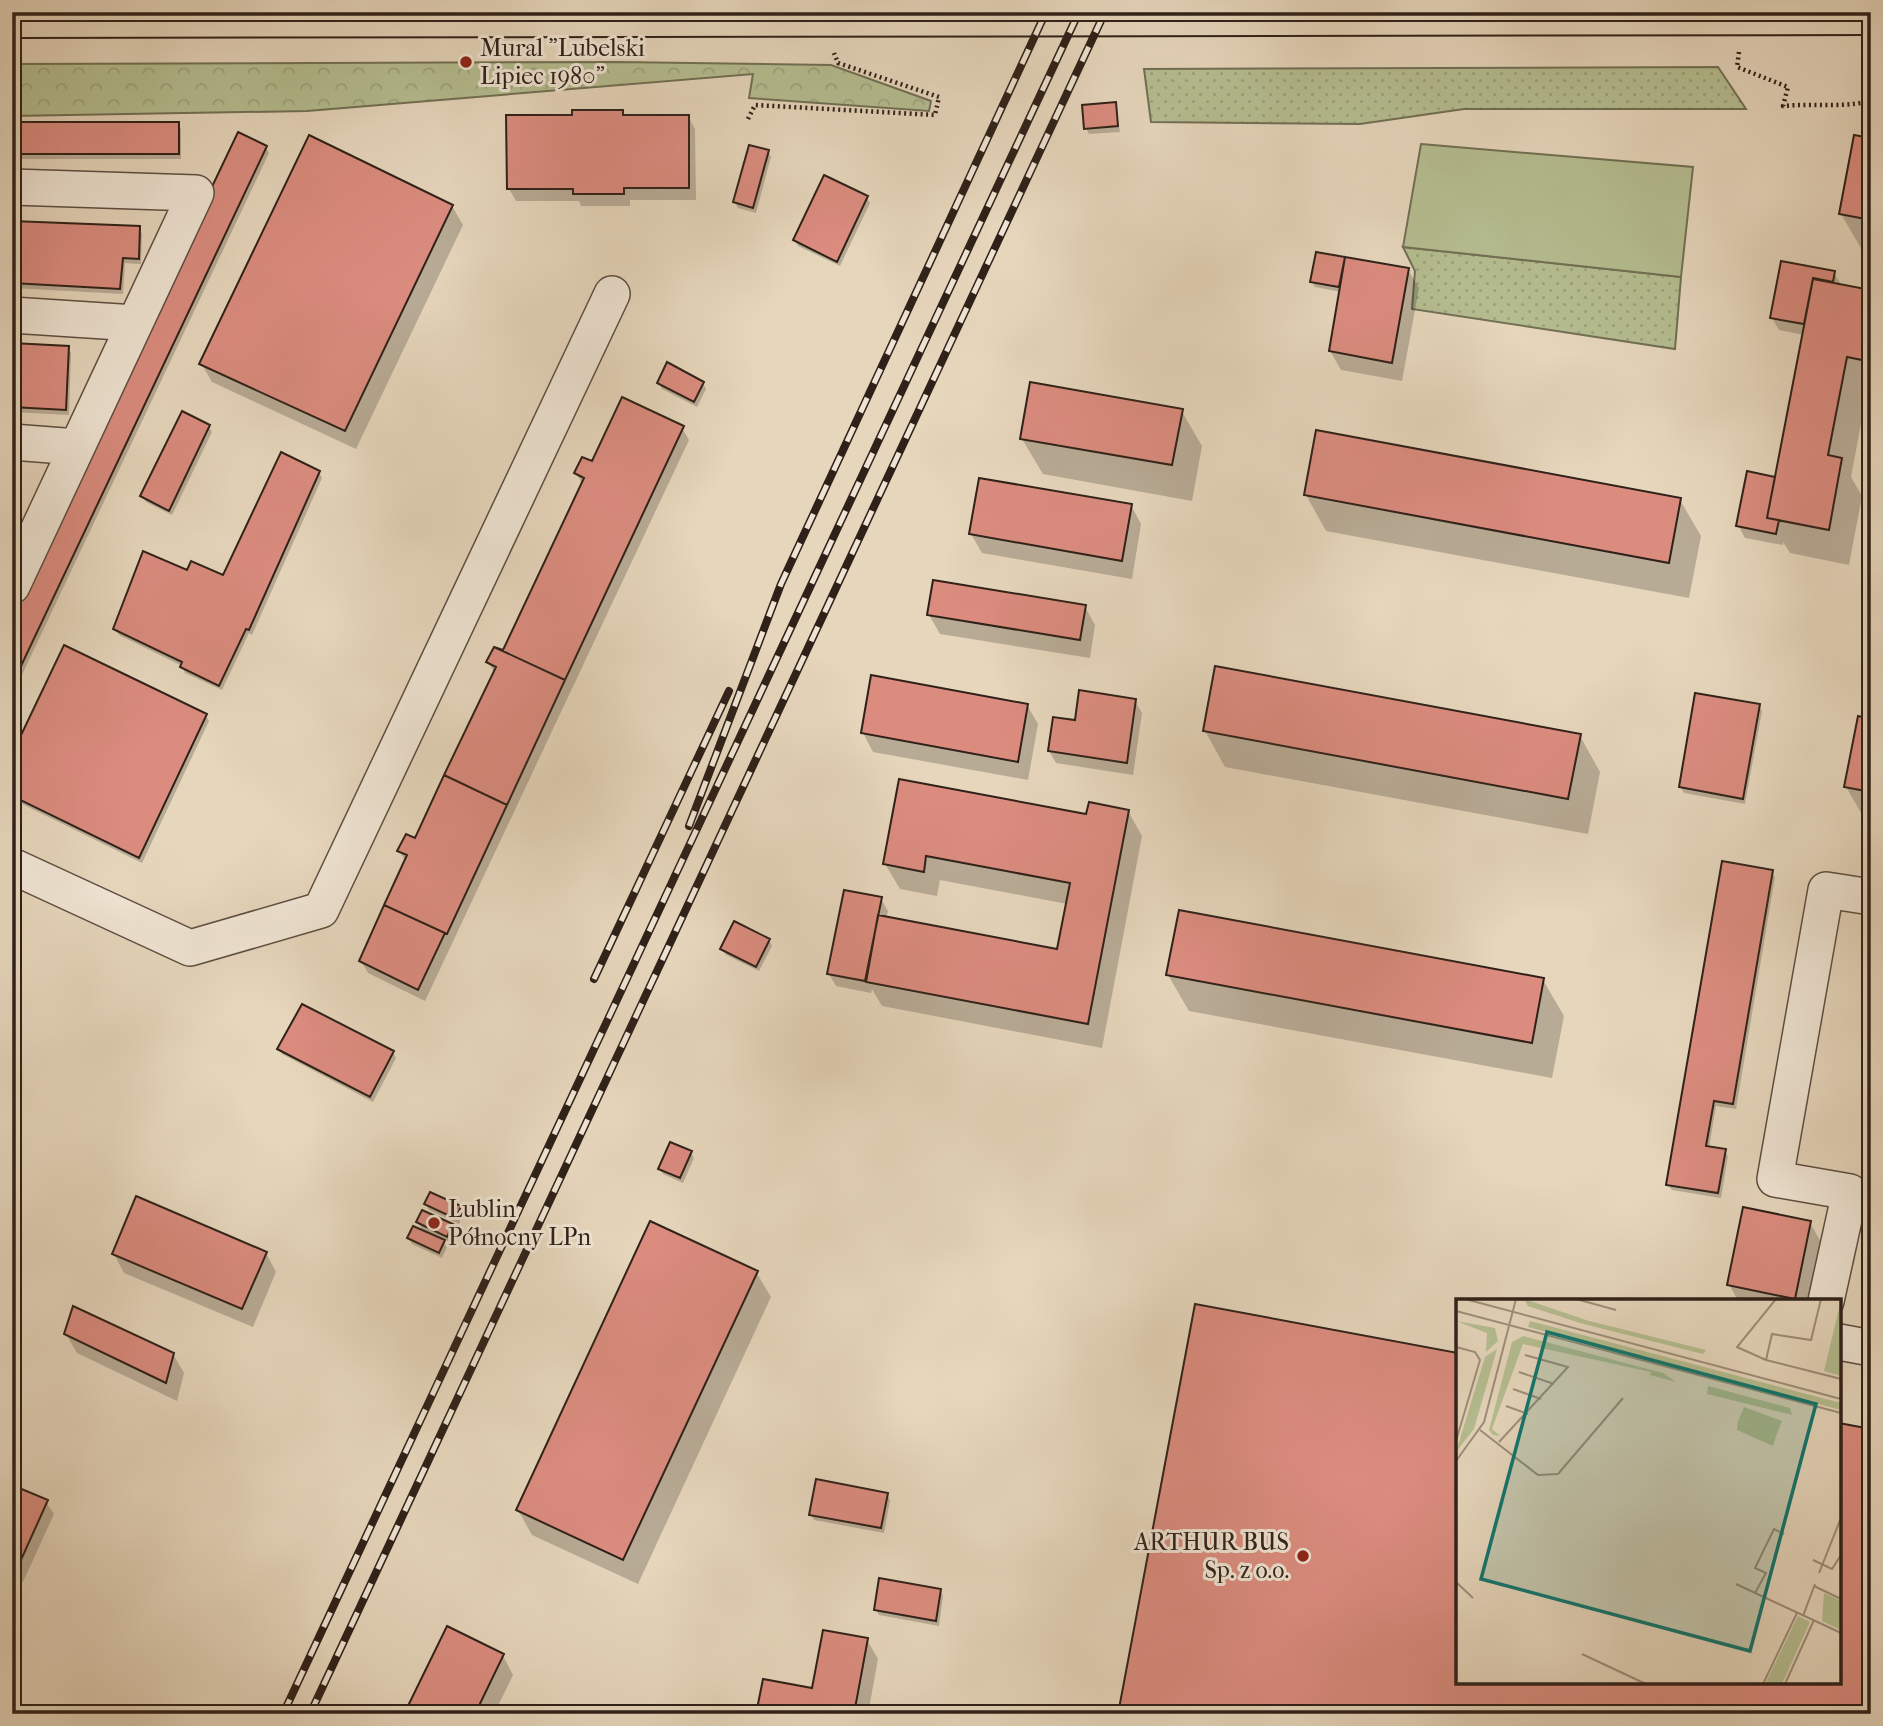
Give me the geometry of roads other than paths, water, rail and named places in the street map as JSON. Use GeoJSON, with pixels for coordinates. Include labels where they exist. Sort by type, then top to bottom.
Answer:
{"type":"FeatureCollection","features":[{"type":"Feature","properties":{"kind":"main road"},"geometry":{"type":"LineString","coordinates":[[12,18],[1871,15]]}},
{"type":"Feature","properties":{"kind":"lane"},"geometry":{"type":"LineString","coordinates":[[12,187],[196,193],[15,575]]}},
{"type":"Feature","properties":{"kind":"lane"},"geometry":{"type":"LineString","coordinates":[[12,866],[191,948],[321,910],[612,294]]}},
{"type":"Feature","properties":{"kind":"lane"},"geometry":{"type":"LineString","coordinates":[[12,315],[135,323]]}},
{"type":"Feature","properties":{"kind":"lane"},"geometry":{"type":"LineString","coordinates":[[12,442],[77,447]]}},
{"type":"Feature","properties":{"kind":"lane"},"geometry":{"type":"LineString","coordinates":[[1826,1299],[1850,1192],[1775,1179],[1826,890],[1871,897]]}},
{"type":"Feature","properties":{"kind":"lane"},"geometry":{"type":"LineString","coordinates":[[1841,1342],[1871,1348]]}},
{"type":"Feature","properties":{"kind":"railway"},"geometry":{"type":"LineString","coordinates":[[689,826],[781,584],[1046,12]]}},
{"type":"Feature","properties":{"kind":"railway"},"geometry":{"type":"LineString","coordinates":[[283,1714],[1079,12]]}},
{"type":"Feature","properties":{"kind":"railway"},"geometry":{"type":"LineString","coordinates":[[310,1714],[1105,12]]}},
{"type":"Feature","properties":{"kind":"railway"},"geometry":{"type":"LineString","coordinates":[[594,979],[729,691]]}},
{"type":"Feature","properties":{"kind":"place","name":"Mural \"Lubelski Lipiec 1980\""},"geometry":{"type":"Point","coordinates":[466,62]}},
{"type":"Feature","properties":{"kind":"place","name":"Lublin Północny LPn"},"geometry":{"type":"Point","coordinates":[434,1223]}},
{"type":"Feature","properties":{"kind":"place","name":"ARTHUR BUS Sp. z o.o."},"geometry":{"type":"Point","coordinates":[1303,1556]}}]}
